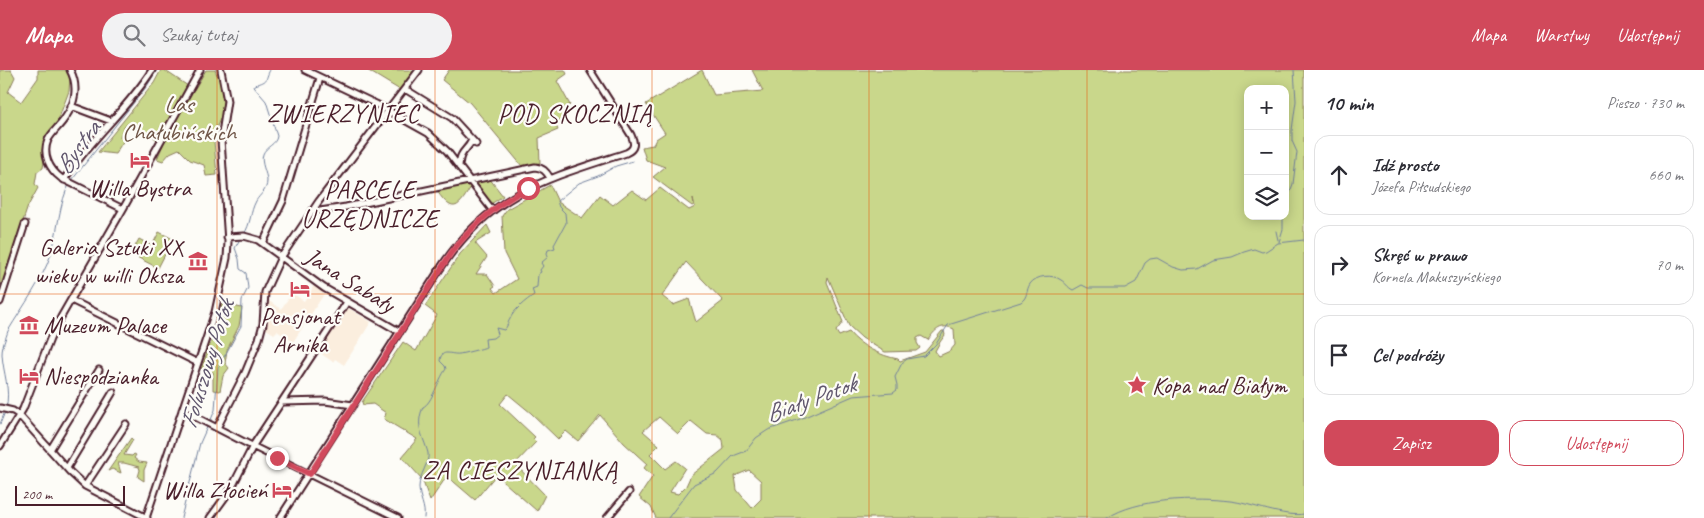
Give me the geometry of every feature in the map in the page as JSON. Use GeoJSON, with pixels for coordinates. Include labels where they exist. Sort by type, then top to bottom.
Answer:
{"type":"FeatureCollection","features":[{"type":"Feature","properties":{"kind":"street"},"geometry":{"type":"LineString","coordinates":[[70,70],[76,85],[71,106],[65,118],[49,138],[46,149],[49,166],[65,181],[123,210]]}},
{"type":"Feature","properties":{"kind":"street"},"geometry":{"type":"LineString","coordinates":[[65,181],[111,121],[140,89],[152,70]]}},
{"type":"Feature","properties":{"kind":"street"},"geometry":{"type":"LineString","coordinates":[[0,446],[23,409],[50,339],[200,70]]}},
{"type":"Feature","properties":{"kind":"street"},"geometry":{"type":"LineString","coordinates":[[0,408],[11,411],[19,416],[85,486],[147,518],[217,303],[227,258],[221,139],[227,102],[221,70]]}},
{"type":"Feature","properties":{"kind":"street"},"geometry":{"type":"LineString","coordinates":[[305,70],[388,110],[428,133],[447,151],[493,211]]}},
{"type":"Feature","properties":{"kind":"street"},"geometry":{"type":"LineString","coordinates":[[214,426],[241,381],[259,340],[263,322],[265,292],[282,257],[313,210],[419,70]]}},
{"type":"Feature","properties":{"kind":"street"},"geometry":{"type":"LineString","coordinates":[[280,518],[451,253],[470,231],[517,194],[550,178],[626,153],[632,148],[634,142],[632,135],[590,70]]}},
{"type":"Feature","properties":{"kind":"street"},"geometry":{"type":"LineString","coordinates":[[263,243],[283,201],[320,78]]}},
{"type":"Feature","properties":{"kind":"street"},"geometry":{"type":"LineString","coordinates":[[405,89],[452,118],[474,142],[461,154],[459,167]]}},
{"type":"Feature","properties":{"kind":"street"},"geometry":{"type":"LineString","coordinates":[[71,106],[111,121]]}},
{"type":"Feature","properties":{"kind":"street"},"geometry":{"type":"LineString","coordinates":[[313,210],[320,211],[346,207],[535,166],[546,171],[550,178]]}},
{"type":"Feature","properties":{"kind":"street"},"geometry":{"type":"LineString","coordinates":[[0,302],[25,224]]}},
{"type":"Feature","properties":{"kind":"street","name":"Jana Sabały"},"geometry":{"type":"LineString","coordinates":[[227,237],[247,237],[263,243],[324,288],[400,332]]}},
{"type":"Feature","properties":{"kind":"street"},"geometry":{"type":"LineString","coordinates":[[71,300],[198,363]]}},
{"type":"Feature","properties":{"kind":"street"},"geometry":{"type":"LineString","coordinates":[[210,518],[232,486],[253,447],[347,302]]}},
{"type":"Feature","properties":{"kind":"street"},"geometry":{"type":"LineString","coordinates":[[50,450],[99,370]]}},
{"type":"Feature","properties":{"kind":"street"},"geometry":{"type":"LineString","coordinates":[[66,468],[114,392]]}},
{"type":"Feature","properties":{"kind":"street"},"geometry":{"type":"LineString","coordinates":[[283,402],[325,401],[354,405]]}},
{"type":"Feature","properties":{"kind":"street"},"geometry":{"type":"LineString","coordinates":[[182,410],[398,518]]}},
{"type":"Feature","properties":{"kind":"street"},"geometry":{"type":"LineString","coordinates":[[85,486],[126,424]]}},
{"type":"Feature","properties":{"kind":"street"},"geometry":{"type":"LineString","coordinates":[[607,518],[629,492]]}},
{"type":"Feature","properties":{"kind":"shaded area"},"geometry":{"type":"Polygon","coordinates":[[[315,284],[326,291],[293,342],[277,331],[274,334],[265,328],[266,299],[281,309],[292,293],[304,301],[315,284]]]}},
{"type":"Feature","properties":{"kind":"shaded area"},"geometry":{"type":"Polygon","coordinates":[[[348,308],[371,322],[344,365],[335,359],[333,362],[317,351],[348,308]]]}},
{"type":"Feature","properties":{"kind":"green space"},"geometry":{"type":"Polygon","coordinates":[[[0,70],[11,70],[15,77],[8,92],[21,102],[38,78],[38,70],[66,70],[70,77],[69,91],[57,123],[45,136],[43,168],[37,172],[35,184],[38,188],[28,206],[2,285],[0,285],[0,70]]]}},
{"type":"Feature","properties":{"kind":"green space","name":"Las Chałubińskich"},"geometry":{"type":"Polygon","coordinates":[[[161,70],[164,70],[194,90],[206,70],[215,70],[220,78],[224,110],[217,126],[214,141],[217,175],[206,176],[204,165],[190,160],[179,149],[170,153],[163,161],[157,159],[163,145],[150,134],[127,124],[120,137],[124,140],[115,154],[98,152],[154,83],[161,70]]]}},
{"type":"Feature","properties":{"kind":"green space"},"geometry":{"type":"Polygon","coordinates":[[[367,70],[414,70],[400,90],[367,70]]]}},
{"type":"Feature","properties":{"kind":"green space"},"geometry":{"type":"Polygon","coordinates":[[[449,70],[565,70],[567,74],[557,81],[570,105],[562,109],[566,118],[555,123],[558,130],[539,138],[540,163],[522,166],[470,103],[442,80],[449,70]]]}},
{"type":"Feature","properties":{"kind":"green space"},"geometry":{"type":"Polygon","coordinates":[[[702,70],[714,95],[763,91],[752,70],[1304,70],[1304,518],[656,518],[651,507],[639,497],[653,476],[644,468],[647,464],[624,443],[600,415],[578,441],[566,431],[558,439],[508,394],[500,404],[535,437],[533,439],[536,442],[515,464],[545,495],[537,511],[496,475],[475,500],[447,476],[430,501],[422,479],[402,457],[417,439],[384,419],[386,413],[373,404],[363,405],[362,402],[403,342],[416,351],[437,315],[425,306],[460,254],[487,225],[491,233],[475,243],[487,257],[476,274],[487,274],[495,286],[492,288],[496,293],[517,279],[504,253],[502,216],[507,209],[550,185],[558,202],[582,218],[600,195],[613,205],[632,190],[646,200],[660,188],[689,210],[695,207],[693,198],[694,205],[692,206],[653,177],[665,167],[646,160],[642,147],[653,145],[656,139],[665,133],[646,104],[702,70]],[[686,262],[662,296],[673,305],[689,299],[696,322],[723,301],[686,262]],[[828,277],[827,282],[843,322],[836,331],[839,336],[849,332],[871,350],[900,361],[925,352],[942,331],[944,331],[945,335],[935,351],[939,356],[950,351],[955,345],[954,329],[942,327],[928,340],[921,336],[917,338],[920,348],[916,351],[885,352],[862,338],[849,326],[828,277]],[[659,417],[643,431],[659,445],[650,454],[665,469],[676,461],[685,468],[670,492],[678,494],[686,486],[691,475],[724,449],[723,440],[717,435],[707,434],[691,421],[678,434],[659,417]],[[749,470],[735,476],[737,490],[752,508],[761,499],[761,481],[749,470]]]}},
{"type":"Feature","properties":{"kind":"green space"},"geometry":{"type":"Polygon","coordinates":[[[489,178],[503,196],[491,204],[474,185],[474,181],[489,178]]]}},
{"type":"Feature","properties":{"kind":"green space"},"geometry":{"type":"Polygon","coordinates":[[[472,185],[456,206],[448,204],[437,191],[472,185]]]}},
{"type":"Feature","properties":{"kind":"green space"},"geometry":{"type":"Polygon","coordinates":[[[159,232],[173,239],[158,268],[131,254],[139,239],[152,246],[159,232]]]}},
{"type":"Feature","properties":{"kind":"green space"},"geometry":{"type":"Polygon","coordinates":[[[222,304],[242,308],[239,326],[227,350],[225,363],[229,368],[223,376],[220,391],[213,390],[213,372],[201,369],[219,320],[222,304]]]}},
{"type":"Feature","properties":{"kind":"green space"},"geometry":{"type":"Polygon","coordinates":[[[131,438],[133,440],[124,455],[132,456],[134,454],[136,455],[134,458],[139,462],[147,463],[144,470],[144,481],[138,477],[139,467],[118,463],[121,473],[112,469],[108,471],[131,438]]]}},
{"type":"Feature","properties":{"kind":"waterway","name":"Bystra"},"geometry":{"type":"LineString","coordinates":[[72,180],[147,86],[157,70]]}},
{"type":"Feature","properties":{"kind":"waterway","name":"Foluszowy Potok"},"geometry":{"type":"LineString","coordinates":[[244,234],[254,205],[267,184],[262,161],[263,154],[277,136],[266,101],[254,87],[266,80],[270,70]]}},
{"type":"Feature","properties":{"kind":"waterway"},"geometry":{"type":"LineString","coordinates":[[1289,194],[1293,184],[1297,152],[1292,141],[1296,101],[1294,70]]}},
{"type":"Feature","properties":{"kind":"waterway"},"geometry":{"type":"LineString","coordinates":[[424,518],[419,487],[428,453],[421,431],[420,420],[423,407],[429,401],[446,369],[440,361],[442,355],[444,353],[459,354],[486,347],[485,339],[493,338],[498,334],[496,328],[504,330],[514,313],[534,295],[532,289],[537,287],[538,274],[543,266],[541,263],[548,257],[548,250],[555,248],[554,245],[566,223],[565,213],[559,207],[557,201],[579,183],[598,176],[616,166],[633,161]]}},
{"type":"Feature","properties":{"kind":"waterway","name":"Bystra"},"geometry":{"type":"LineString","coordinates":[[6,408],[8,395],[2,354],[3,345],[8,331],[47,264],[53,246],[63,199],[70,183]]}},
{"type":"Feature","properties":{"kind":"waterway"},"geometry":{"type":"LineString","coordinates":[[1279,242],[1283,229],[1283,220]]}},
{"type":"Feature","properties":{"kind":"waterway"},"geometry":{"type":"LineString","coordinates":[[1276,231],[1278,240]]}},
{"type":"Feature","properties":{"kind":"waterway","name":"Foluszowy Potok"},"geometry":{"type":"LineString","coordinates":[[210,422],[215,410],[218,368],[241,326],[242,300],[248,288],[246,273],[240,269],[235,248],[240,239]]}},
{"type":"Feature","properties":{"kind":"waterway","name":"Biały Potok"},"geometry":{"type":"LineString","coordinates":[[668,518],[694,484],[717,473],[733,456],[746,451],[756,438],[768,430],[800,419],[853,396],[893,393],[897,390],[895,377],[902,363],[907,359],[924,356],[936,344],[948,325],[1021,302],[1025,298],[1030,284],[1040,277],[1058,278],[1073,290],[1082,285],[1088,288],[1125,288],[1136,282],[1145,263],[1150,259],[1157,258],[1183,270],[1197,269],[1213,260],[1232,257],[1254,249],[1262,252],[1278,243],[1304,240]]}},
{"type":"Feature","properties":{"kind":"waterway","name":"Bystra"},"geometry":{"type":"LineString","coordinates":[[0,424],[5,412]]}},
{"type":"Feature","properties":{"kind":"waterway","name":"Foluszowy Potok"},"geometry":{"type":"LineString","coordinates":[[181,518],[200,443],[208,425]]}},
{"type":"Feature","properties":{"kind":"waterway"},"geometry":{"type":"LineString","coordinates":[[1107,518],[1119,511],[1134,506],[1184,499],[1230,501],[1287,514],[1304,514]]}},
{"type":"Feature","properties":{"kind":"place","name":"Willa Bystra"},"geometry":{"type":"Point","coordinates":[140,160]}},
{"type":"Feature","properties":{"kind":"place","name":"Galeria Sztuki XX wieku w willi Oksza"},"geometry":{"type":"Point","coordinates":[198,261]}},
{"type":"Feature","properties":{"kind":"place","name":"Pensjonat Arnika"},"geometry":{"type":"Point","coordinates":[300,289]}},
{"type":"Feature","properties":{"kind":"place","name":"Muzeum Palace"},"geometry":{"type":"Point","coordinates":[29,325]}},
{"type":"Feature","properties":{"kind":"place","name":"Niespodzianka"},"geometry":{"type":"Point","coordinates":[29,376]}},
{"type":"Feature","properties":{"kind":"place","name":"Kopa nad Białym"},"geometry":{"type":"Point","coordinates":[1137,385]}},
{"type":"Feature","properties":{"kind":"place","name":"Willa Złocień"},"geometry":{"type":"Point","coordinates":[282,490]}},
{"type":"Feature","properties":{"kind":"district","name":"ZWIERZYNIEC"},"geometry":{"type":"Point","coordinates":[343,113]}},
{"type":"Feature","properties":{"kind":"district","name":"POD SKOCZNIĄ"},"geometry":{"type":"Point","coordinates":[575,113]}},
{"type":"Feature","properties":{"kind":"district","name":"PARCELE URZĘDNICZE"},"geometry":{"type":"Point","coordinates":[370,204]}},
{"type":"Feature","properties":{"kind":"district","name":"ZA CIESZYNIANKĄ"},"geometry":{"type":"Point","coordinates":[520,470]}},
{"type":"Feature","properties":{"kind":"route"},"geometry":{"type":"LineString","coordinates":[[277,458],[310,474],[451,253],[461,240],[487,215],[528,188]]}}]}
